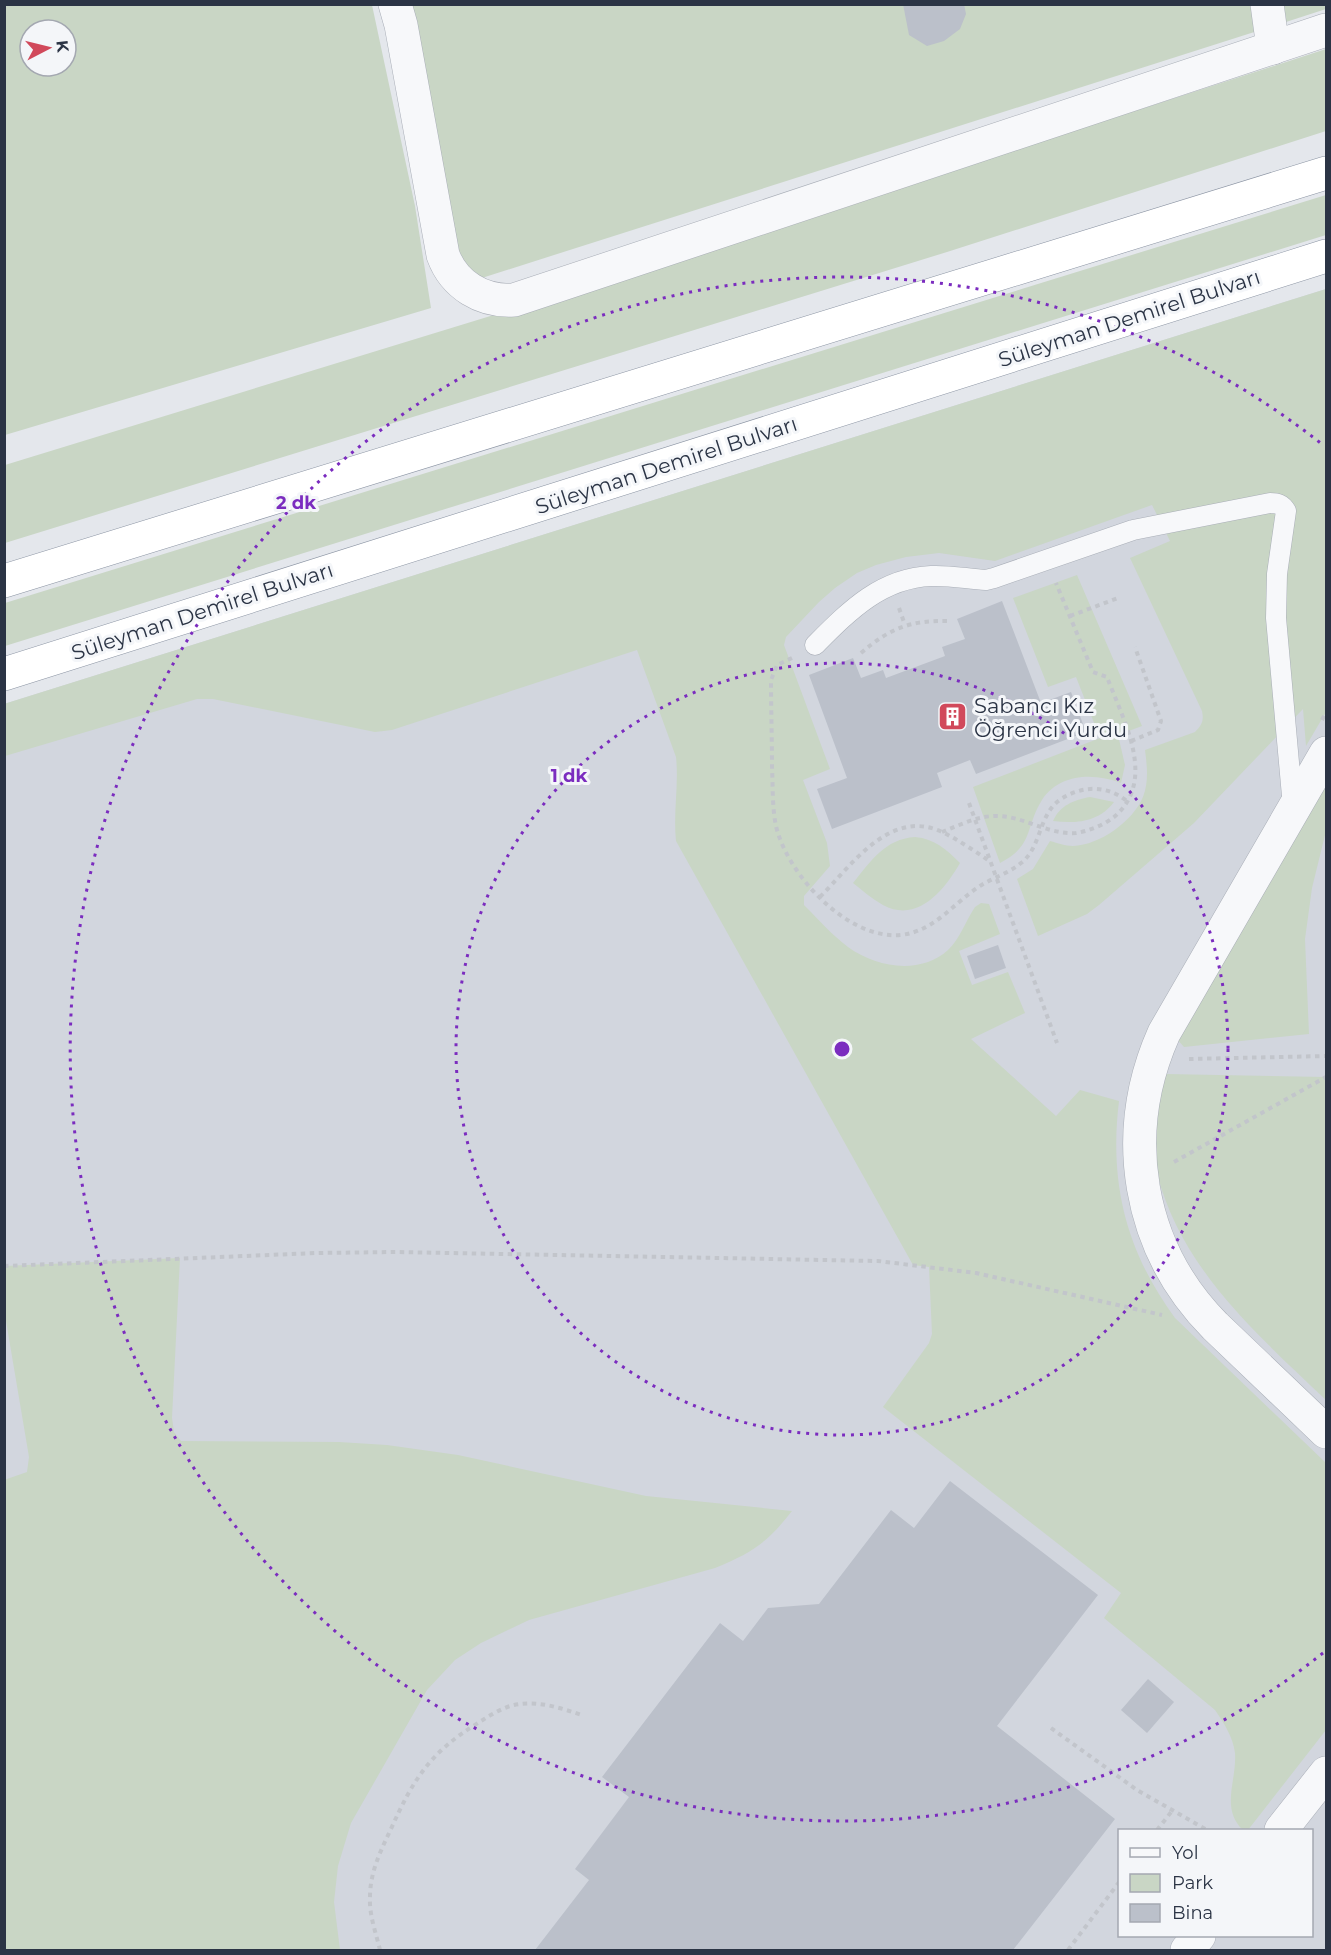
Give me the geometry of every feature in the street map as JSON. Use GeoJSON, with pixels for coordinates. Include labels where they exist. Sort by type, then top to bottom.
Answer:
{"type":"FeatureCollection","features":[{"type":"Feature","properties":{"kind":"highway"},"geometry":{"type":"LineString","coordinates":[[4,581],[1326,173]]}},
{"type":"Feature","properties":{"kind":"highway","name":"Süleyman Demirel Bulvarı"},"geometry":{"type":"LineString","coordinates":[[4,674],[1326,256]]}},
{"type":"Feature","properties":{"kind":"street"},"geometry":{"type":"LineString","coordinates":[[395,4],[401,25],[443,255],[451,271],[463,284],[479,294],[505,300],[514,300],[1326,30]]}},
{"type":"Feature","properties":{"kind":"street"},"geometry":{"type":"LineString","coordinates":[[1267,4],[1273,48]]}},
{"type":"Feature","properties":{"kind":"street"},"geometry":{"type":"LineString","coordinates":[[1322,741],[1294,810],[1171,1019],[1153,1059],[1143,1097],[1139,1130],[1142,1179],[1149,1212],[1160,1244],[1175,1273],[1193,1301],[1215,1326],[1326,1432]]}},
{"type":"Feature","properties":{"kind":"street"},"geometry":{"type":"LineString","coordinates":[[1282,1829],[1326,1773]]}},
{"type":"Feature","properties":{"kind":"street"},"geometry":{"type":"LineString","coordinates":[[1187,1950],[1197,1937]]}},
{"type":"Feature","properties":{"kind":"lane"},"geometry":{"type":"LineString","coordinates":[[815,645],[852,608],[885,587],[918,577],[986,580],[1133,530],[1270,503],[1283,506],[1286,518],[1277,574],[1276,618],[1294,810]]}},
{"type":"Feature","properties":{"kind":"path"},"geometry":{"type":"LineString","coordinates":[[942,832],[975,820],[1001,816],[1075,833],[1108,821],[1128,802],[1136,780],[1136,761],[1131,741],[1107,677],[1093,672],[1047,560]]}},
{"type":"Feature","properties":{"kind":"path"},"geometry":{"type":"LineString","coordinates":[[1070,616],[1118,598]]}},
{"type":"Feature","properties":{"kind":"path"},"geometry":{"type":"LineString","coordinates":[[861,653],[885,635],[905,624],[918,621],[950,621]]}},
{"type":"Feature","properties":{"kind":"path"},"geometry":{"type":"LineString","coordinates":[[815,645],[804,654],[777,665],[771,680],[773,802],[776,825],[789,859],[820,897],[840,915],[854,923],[886,934],[901,935],[927,927],[939,920],[978,886],[1015,867],[1029,855],[1046,815],[1058,801],[1091,788],[1112,792],[1128,802]]}},
{"type":"Feature","properties":{"kind":"path"},"geometry":{"type":"LineString","coordinates":[[1131,741],[1158,730],[1161,721],[1135,647]]}},
{"type":"Feature","properties":{"kind":"path"},"geometry":{"type":"LineString","coordinates":[[1322,741],[1326,712]]}},
{"type":"Feature","properties":{"kind":"path"},"geometry":{"type":"LineString","coordinates":[[969,803],[1058,1043]]}},
{"type":"Feature","properties":{"kind":"path"},"geometry":{"type":"LineString","coordinates":[[820,897],[882,837],[904,827],[928,827],[942,832],[989,860]]}},
{"type":"Feature","properties":{"kind":"path"},"geometry":{"type":"LineString","coordinates":[[1153,1059],[1326,1056]]}},
{"type":"Feature","properties":{"kind":"path"},"geometry":{"type":"LineString","coordinates":[[1142,1179],[1326,1077]]}},
{"type":"Feature","properties":{"kind":"path"},"geometry":{"type":"LineString","coordinates":[[4,1266],[350,1252],[878,1262],[976,1274],[1164,1315]]}},
{"type":"Feature","properties":{"kind":"path"},"geometry":{"type":"LineString","coordinates":[[380,1950],[372,1922],[369,1898],[375,1864],[405,1798],[435,1755],[466,1730],[497,1711],[513,1705],[530,1703],[554,1706],[582,1715]]}},
{"type":"Feature","properties":{"kind":"path"},"geometry":{"type":"LineString","coordinates":[[1051,1728],[1137,1790],[1205,1829]]}},
{"type":"Feature","properties":{"kind":"path"},"geometry":{"type":"LineString","coordinates":[[1158,1829],[1172,1811]]}},
{"type":"Feature","properties":{"kind":"path"},"geometry":{"type":"LineString","coordinates":[[1068,1950],[1118,1882]]}},
{"type":"Feature","properties":{"kind":"shaded area"},"geometry":{"type":"Polygon","coordinates":[[[1326,289],[1326,1950],[5,1950],[4,704],[1326,289]]]}},
{"type":"Feature","properties":{"kind":"green space"},"geometry":{"type":"Polygon","coordinates":[[[1267,4],[1270,27],[463,284],[395,5],[1267,4]]]}},
{"type":"Feature","properties":{"kind":"green space"},"geometry":{"type":"Polygon","coordinates":[[[4,5],[372,5],[415,206],[431,308],[5,435],[4,5]]]}},
{"type":"Feature","properties":{"kind":"green space"},"geometry":{"type":"Polygon","coordinates":[[[1284,5],[1326,5],[1326,9],[1286,22],[1284,5]]]}},
{"type":"Feature","properties":{"kind":"green space"},"geometry":{"type":"Polygon","coordinates":[[[1326,49],[1326,131],[947,252],[5,543],[5,465],[718,246],[1326,49]]]}},
{"type":"Feature","properties":{"kind":"green space"},"geometry":{"type":"Polygon","coordinates":[[[1326,195],[1326,235],[5,646],[5,603],[1326,195]]]}},
{"type":"Feature","properties":{"kind":"green space"},"geometry":{"type":"Polygon","coordinates":[[[1326,289],[1326,712],[1306,746],[1303,709],[1194,823],[1087,914],[1038,936],[1017,879],[1033,869],[1050,841],[1070,846],[1083,845],[1104,836],[1124,823],[1138,806],[1145,791],[1147,774],[1145,750],[1195,732],[1203,720],[1202,711],[1130,558],[1170,541],[1152,505],[995,561],[939,553],[906,557],[876,565],[857,573],[835,588],[786,637],[784,645],[830,769],[803,780],[827,843],[830,866],[804,896],[804,905],[831,932],[859,954],[885,964],[912,966],[937,958],[948,950],[975,907],[981,903],[989,904],[1000,934],[959,951],[972,985],[1008,972],[1025,1013],[971,1039],[1056,1116],[1080,1090],[1119,1101],[1117,1160],[1119,1188],[1133,1242],[1158,1293],[1175,1318],[1326,1463],[1326,1730],[1249,1829],[1242,1829],[1232,1813],[1231,1794],[1235,1753],[1228,1730],[1215,1710],[1104,1618],[1121,1593],[883,1407],[929,1343],[932,1334],[929,1267],[913,1265],[676,841],[676,757],[637,650],[392,730],[375,732],[213,699],[197,699],[5,756],[4,704],[1326,289]]]}},
{"type":"Feature","properties":{"kind":"green space"},"geometry":{"type":"Polygon","coordinates":[[[1077,575],[1142,726],[1118,735],[1125,765],[1121,783],[1089,777],[1068,780],[1058,785],[1042,800],[1019,850],[1000,863],[973,787],[1100,738],[1076,677],[1048,687],[1013,598],[1077,575]]]}},
{"type":"Feature","properties":{"kind":"green space"},"geometry":{"type":"Polygon","coordinates":[[[1326,777],[1326,831],[1312,888],[1305,939],[1309,1034],[1184,1047],[1176,1038],[1326,777]]]}},
{"type":"Feature","properties":{"kind":"green space"},"geometry":{"type":"Polygon","coordinates":[[[1090,797],[1114,802],[1094,818],[1078,822],[1053,821],[1059,811],[1068,804],[1090,797]]]}},
{"type":"Feature","properties":{"kind":"green space"},"geometry":{"type":"Polygon","coordinates":[[[915,837],[940,846],[960,863],[947,883],[929,901],[908,910],[896,910],[879,903],[853,883],[879,852],[895,842],[915,837]]]}},
{"type":"Feature","properties":{"kind":"green space"},"geometry":{"type":"Polygon","coordinates":[[[1166,1074],[1326,1077],[1326,1400],[1274,1351],[1225,1298],[1203,1270],[1184,1240],[1168,1208],[1157,1173],[1154,1148],[1155,1123],[1166,1074]]]}},
{"type":"Feature","properties":{"kind":"green space"},"geometry":{"type":"Polygon","coordinates":[[[180,1258],[172,1418],[174,1432],[181,1441],[339,1442],[387,1445],[458,1455],[646,1496],[792,1511],[758,1546],[715,1568],[529,1620],[481,1643],[455,1660],[427,1690],[351,1823],[338,1866],[334,1902],[340,1950],[5,1950],[4,1480],[27,1472],[29,1457],[5,1315],[5,1266],[180,1258]]]}},
{"type":"Feature","properties":{"kind":"building"},"geometry":{"type":"Polygon","coordinates":[[[903,4],[964,4],[966,14],[960,29],[944,41],[927,46],[909,35],[903,4]]]}},
{"type":"Feature","properties":{"kind":"building","name":"Sabancı Kız Öğrenci Yurdu"},"geometry":{"type":"Polygon","coordinates":[[[1002,601],[1041,703],[1071,692],[1086,732],[976,774],[970,760],[937,773],[942,787],[832,829],[817,789],[847,778],[809,675],[853,658],[861,678],[883,670],[886,678],[945,656],[942,647],[965,639],[957,619],[1002,601]]]}},
{"type":"Feature","properties":{"kind":"building"},"geometry":{"type":"Polygon","coordinates":[[[998,945],[1006,968],[975,979],[967,956],[998,945]]]}},
{"type":"Feature","properties":{"kind":"building"},"geometry":{"type":"Polygon","coordinates":[[[950,1481],[1098,1595],[997,1726],[1115,1819],[1013,1950],[535,1950],[589,1880],[575,1869],[629,1797],[602,1777],[720,1623],[743,1641],[768,1608],[819,1604],[891,1510],[914,1528],[950,1481]]]}},
{"type":"Feature","properties":{"kind":"building"},"geometry":{"type":"Polygon","coordinates":[[[1148,1679],[1174,1702],[1147,1733],[1121,1710],[1148,1679]]]}},
{"type":"Feature","properties":{"kind":"place","name":"Sabancı Kız Öğrenci Yurdu"},"geometry":{"type":"Point","coordinates":[953,717]}}]}
